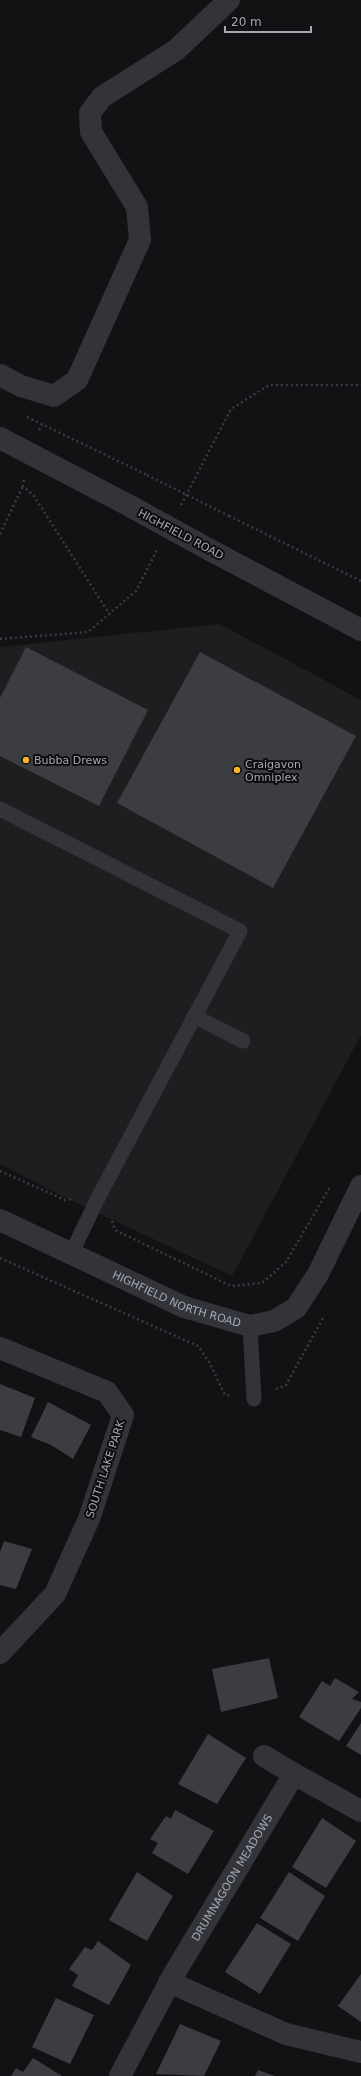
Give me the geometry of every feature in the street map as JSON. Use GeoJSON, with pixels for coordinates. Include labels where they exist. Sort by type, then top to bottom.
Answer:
{"type":"FeatureCollection","features":[{"type":"Feature","properties":{"kind":"street"},"geometry":{"type":"LineString","coordinates":[[0,374],[21,386],[54,396],[77,380],[140,240],[137,207],[91,132],[90,113],[102,96],[176,50],[229,0]]}},
{"type":"Feature","properties":{"kind":"street","name":"HIGHFIELD ROAD"},"geometry":{"type":"LineString","coordinates":[[0,438],[361,630]]}},
{"type":"Feature","properties":{"kind":"street","name":"HIGHFIELD NORTH ROAD"},"geometry":{"type":"LineString","coordinates":[[0,1220],[72,1252],[184,1306],[250,1326],[274,1321],[296,1308],[318,1274],[359,1190]]}},
{"type":"Feature","properties":{"kind":"street","name":"SOUTH LAKE PARK"},"geometry":{"type":"LineString","coordinates":[[0,1348],[107,1392],[123,1415],[89,1519],[55,1594],[3,1644]]}},
{"type":"Feature","properties":{"kind":"street"},"geometry":{"type":"LineString","coordinates":[[264,1756],[361,1811]]}},
{"type":"Feature","properties":{"kind":"street","name":"DRUMNAGOON MEADOWS"},"geometry":{"type":"LineString","coordinates":[[120,2076],[169,1982],[294,1774]]}},
{"type":"Feature","properties":{"kind":"street"},"geometry":{"type":"LineString","coordinates":[[169,1982],[286,2034],[361,2052]]}},
{"type":"Feature","properties":{"kind":"lane"},"geometry":{"type":"LineString","coordinates":[[0,809],[240,930],[100,1194],[72,1252]]}},
{"type":"Feature","properties":{"kind":"lane"},"geometry":{"type":"LineString","coordinates":[[194,1016],[243,1041]]}},
{"type":"Feature","properties":{"kind":"lane"},"geometry":{"type":"LineString","coordinates":[[250,1326],[254,1399]]}},
{"type":"Feature","properties":{"kind":"path"},"geometry":{"type":"LineString","coordinates":[[180,507],[231,409],[269,385],[361,385]]}},
{"type":"Feature","properties":{"kind":"path"},"geometry":{"type":"LineString","coordinates":[[22,415],[361,581]]}},
{"type":"Feature","properties":{"kind":"path"},"geometry":{"type":"LineString","coordinates":[[0,534],[24,486],[29,453]]}},
{"type":"Feature","properties":{"kind":"path"},"geometry":{"type":"LineString","coordinates":[[24,486],[34,496],[110,615]]}},
{"type":"Feature","properties":{"kind":"path"},"geometry":{"type":"LineString","coordinates":[[0,638],[88,632],[110,615],[136,591],[158,549]]}},
{"type":"Feature","properties":{"kind":"path"},"geometry":{"type":"LineString","coordinates":[[0,1171],[65,1200],[100,1194],[116,1230],[231,1286],[262,1284],[286,1262],[330,1187],[359,1190]]}},
{"type":"Feature","properties":{"kind":"path"},"geometry":{"type":"LineString","coordinates":[[0,1258],[198,1346],[209,1362],[225,1396],[254,1399]]}},
{"type":"Feature","properties":{"kind":"shaded area"},"geometry":{"type":"Polygon","coordinates":[[[220,624],[361,700],[361,1035],[232,1276],[62,1196],[0,1164],[0,647],[220,624]]]}},
{"type":"Feature","properties":{"kind":"building"},"geometry":{"type":"Polygon","coordinates":[[[26,647],[148,710],[99,806],[0,756],[0,698],[26,647]]]}},
{"type":"Feature","properties":{"kind":"building","name":"Craigavon Omniplex"},"geometry":{"type":"Polygon","coordinates":[[[200,652],[356,736],[273,888],[117,803],[200,652]]]}},
{"type":"Feature","properties":{"kind":"building"},"geometry":{"type":"Polygon","coordinates":[[[0,1384],[35,1398],[21,1437],[0,1430],[0,1384]]]}},
{"type":"Feature","properties":{"kind":"building"},"geometry":{"type":"Polygon","coordinates":[[[48,1402],[91,1425],[73,1459],[51,1445],[31,1437],[48,1402]]]}},
{"type":"Feature","properties":{"kind":"building"},"geometry":{"type":"Polygon","coordinates":[[[4,1541],[32,1549],[16,1589],[0,1585],[0,1552],[4,1541]]]}},
{"type":"Feature","properties":{"kind":"building"},"geometry":{"type":"Polygon","coordinates":[[[269,1658],[278,1698],[221,1712],[212,1669],[269,1658]]]}},
{"type":"Feature","properties":{"kind":"building"},"geometry":{"type":"Polygon","coordinates":[[[335,1678],[359,1692],[352,1699],[361,1702],[361,1708],[339,1741],[299,1717],[322,1681],[330,1686],[335,1678]]]}},
{"type":"Feature","properties":{"kind":"building"},"geometry":{"type":"Polygon","coordinates":[[[361,1723],[361,1755],[346,1746],[361,1723]]]}},
{"type":"Feature","properties":{"kind":"building"},"geometry":{"type":"Polygon","coordinates":[[[208,1734],[246,1758],[217,1804],[178,1784],[208,1734]]]}},
{"type":"Feature","properties":{"kind":"building"},"geometry":{"type":"Polygon","coordinates":[[[175,1810],[214,1831],[188,1874],[152,1853],[158,1843],[150,1839],[166,1816],[171,1819],[175,1810]]]}},
{"type":"Feature","properties":{"kind":"building"},"geometry":{"type":"Polygon","coordinates":[[[322,1818],[356,1841],[326,1888],[292,1867],[322,1818]]]}},
{"type":"Feature","properties":{"kind":"building"},"geometry":{"type":"Polygon","coordinates":[[[137,1872],[173,1896],[147,1941],[109,1920],[137,1872]]]}},
{"type":"Feature","properties":{"kind":"building"},"geometry":{"type":"Polygon","coordinates":[[[289,1872],[325,1896],[298,1941],[260,1918],[289,1872]]]}},
{"type":"Feature","properties":{"kind":"building"},"geometry":{"type":"Polygon","coordinates":[[[257,1923],[291,1944],[260,1994],[225,1972],[257,1923]]]}},
{"type":"Feature","properties":{"kind":"building"},"geometry":{"type":"Polygon","coordinates":[[[98,1941],[131,1965],[109,2005],[72,1986],[78,1975],[69,1969],[85,1947],[92,1950],[98,1941]]]}},
{"type":"Feature","properties":{"kind":"building"},"geometry":{"type":"Polygon","coordinates":[[[361,1974],[361,2022],[338,2006],[361,1974]]]}},
{"type":"Feature","properties":{"kind":"building"},"geometry":{"type":"Polygon","coordinates":[[[56,1998],[94,2015],[70,2064],[32,2047],[56,1998]]]}},
{"type":"Feature","properties":{"kind":"building"},"geometry":{"type":"Polygon","coordinates":[[[180,2024],[221,2041],[204,2076],[156,2074],[180,2024]]]}},
{"type":"Feature","properties":{"kind":"building"},"geometry":{"type":"Polygon","coordinates":[[[33,2058],[62,2076],[11,2076],[16,2068],[23,2072],[33,2058]]]}},
{"type":"Feature","properties":{"kind":"building"},"geometry":{"type":"Polygon","coordinates":[[[258,2070],[275,2076],[255,2076],[258,2070]]]}},
{"type":"Feature","properties":{"kind":"place","name":"Bubba Drews"},"geometry":{"type":"Point","coordinates":[26,760]}},
{"type":"Feature","properties":{"kind":"place","name":"Craigavon Omniplex"},"geometry":{"type":"Point","coordinates":[237,770]}}]}
